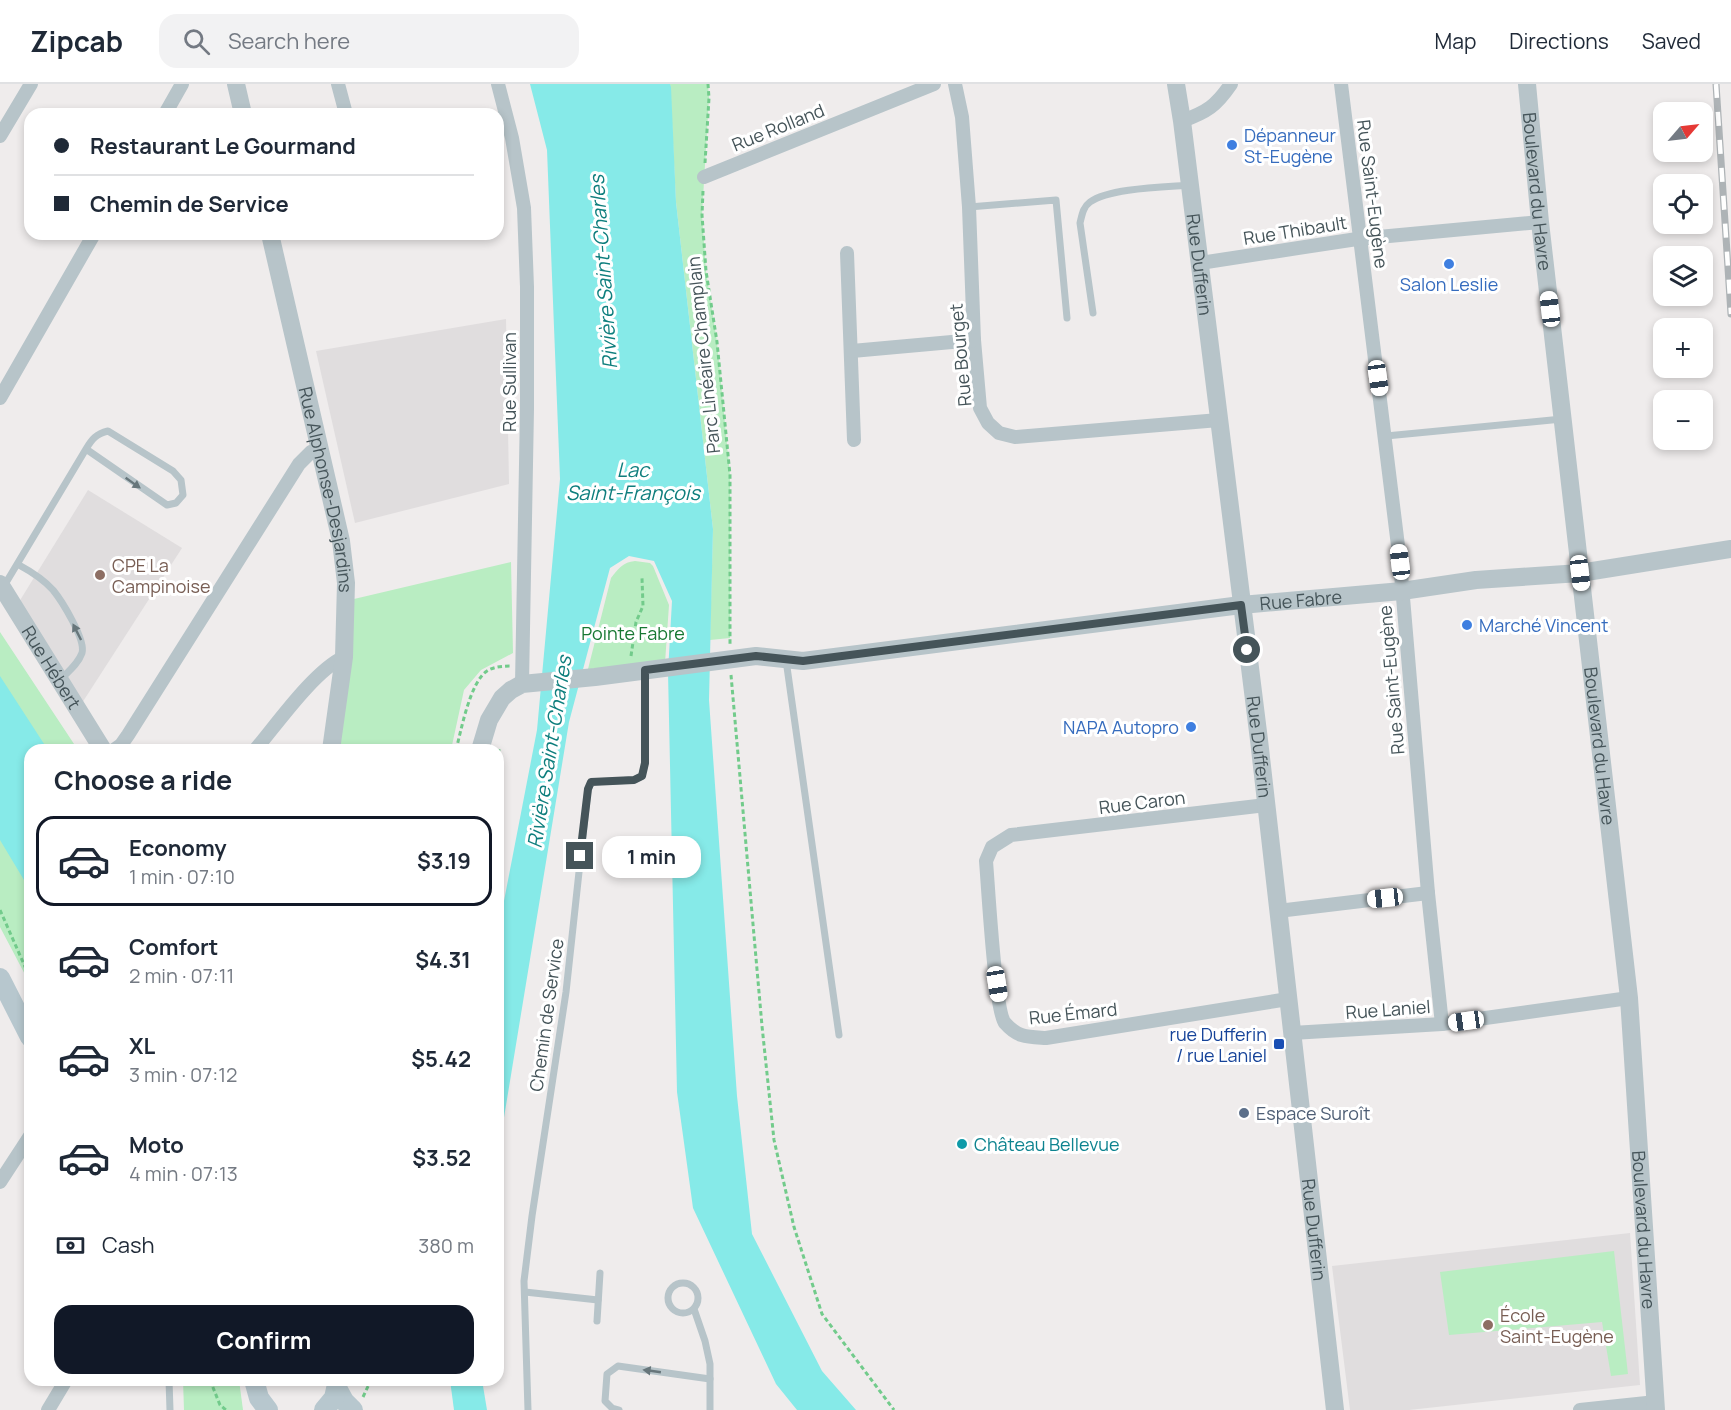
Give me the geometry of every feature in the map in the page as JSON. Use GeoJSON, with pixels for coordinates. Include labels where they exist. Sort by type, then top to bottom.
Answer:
{"type":"FeatureCollection","features":[{"type":"Feature","properties":{"kind":"main road"},"geometry":{"type":"LineString","coordinates":[[0,978],[24,1025]]}},
{"type":"Feature","properties":{"kind":"main road"},"geometry":{"type":"LineString","coordinates":[[324,1410],[334,1398],[337,1386]]}},
{"type":"Feature","properties":{"kind":"main road"},"geometry":{"type":"LineString","coordinates":[[338,1386],[344,1401],[356,1407]]}},
{"type":"Feature","properties":{"kind":"street"},"geometry":{"type":"LineString","coordinates":[[0,136],[32,84]]}},
{"type":"Feature","properties":{"kind":"street"},"geometry":{"type":"LineString","coordinates":[[168,108],[182,84]]}},
{"type":"Feature","properties":{"kind":"street"},"geometry":{"type":"LineString","coordinates":[[236,84],[242,108]]}},
{"type":"Feature","properties":{"kind":"street"},"geometry":{"type":"LineString","coordinates":[[338,84],[344,108]]}},
{"type":"Feature","properties":{"kind":"street","name":"Rue Sullivan"},"geometry":{"type":"LineString","coordinates":[[498,84],[512,138],[524,208],[527,373],[522,684]]}},
{"type":"Feature","properties":{"kind":"street","name":"Rue Rolland"},"geometry":{"type":"LineString","coordinates":[[704,177],[934,84]]}},
{"type":"Feature","properties":{"kind":"street","name":"Rue Bourget"},"geometry":{"type":"LineString","coordinates":[[955,84],[962,117],[969,207],[974,340],[980,408],[988,423],[999,433],[1015,437],[1219,420]]}},
{"type":"Feature","properties":{"kind":"street","name":"Rue Dufferin"},"geometry":{"type":"LineString","coordinates":[[1176,84],[1266,805],[1335,1410]]}},
{"type":"Feature","properties":{"kind":"street"},"geometry":{"type":"LineString","coordinates":[[1182,121],[1211,108],[1231,84]]}},
{"type":"Feature","properties":{"kind":"street","name":"Rue Saint-Eugène"},"geometry":{"type":"LineString","coordinates":[[1341,84],[1400,562],[1428,893],[1442,1024]]}},
{"type":"Feature","properties":{"kind":"street","name":"Boulevard du Havre"},"geometry":{"type":"LineString","coordinates":[[1527,84],[1540,222],[1629,998],[1656,1406]]}},
{"type":"Feature","properties":{"kind":"street","name":"Rue Thibault"},"geometry":{"type":"LineString","coordinates":[[1200,263],[1361,239],[1540,222]]}},
{"type":"Feature","properties":{"kind":"street"},"geometry":{"type":"LineString","coordinates":[[0,398],[91,240]]}},
{"type":"Feature","properties":{"kind":"street","name":"Rue Alphonse-Desjardins"},"geometry":{"type":"LineString","coordinates":[[271,240],[341,541],[345,573],[344,657],[333,744]]}},
{"type":"Feature","properties":{"kind":"street"},"geometry":{"type":"LineString","coordinates":[[848,253],[854,440]]}},
{"type":"Feature","properties":{"kind":"street"},"geometry":{"type":"LineString","coordinates":[[852,351],[974,340]]}},
{"type":"Feature","properties":{"kind":"street"},"geometry":{"type":"LineString","coordinates":[[122,744],[299,464],[311,452],[320,449]]}},
{"type":"Feature","properties":{"kind":"street","name":"Rue Fabre"},"geometry":{"type":"LineString","coordinates":[[522,684],[756,656],[803,661],[1241,605],[1402,591],[1476,580],[1580,573],[1731,549]]}},
{"type":"Feature","properties":{"kind":"street","name":"Rue Hébert"},"geometry":{"type":"LineString","coordinates":[[1,587],[99,744]]}},
{"type":"Feature","properties":{"kind":"street"},"geometry":{"type":"LineString","coordinates":[[260,744],[316,678],[333,662],[344,657]]}},
{"type":"Feature","properties":{"kind":"street"},"geometry":{"type":"LineString","coordinates":[[482,744],[489,720],[502,698],[522,684]]}},
{"type":"Feature","properties":{"kind":"street","name":"Rue Caron"},"geometry":{"type":"LineString","coordinates":[[1021,834],[1266,805]]}},
{"type":"Feature","properties":{"kind":"street","name":"Rue Émard"},"geometry":{"type":"LineString","coordinates":[[1021,834],[1011,835],[992,847],[986,861],[997,984],[1003,1021],[1020,1036],[1046,1038],[1288,999]]}},
{"type":"Feature","properties":{"kind":"street"},"geometry":{"type":"LineString","coordinates":[[1278,910],[1428,893]]}},
{"type":"Feature","properties":{"kind":"street","name":"Rue Laniel"},"geometry":{"type":"LineString","coordinates":[[1292,1033],[1442,1024],[1629,998]]}},
{"type":"Feature","properties":{"kind":"street"},"geometry":{"type":"LineString","coordinates":[[0,1182],[24,1145]]}},
{"type":"Feature","properties":{"kind":"street"},"geometry":{"type":"LineString","coordinates":[[48,1410],[62,1386]]}},
{"type":"Feature","properties":{"kind":"street"},"geometry":{"type":"LineString","coordinates":[[1580,1410],[1656,1406]]}},
{"type":"Feature","properties":{"kind":"lane"},"geometry":{"type":"LineString","coordinates":[[1093,314],[1080,223],[1083,210],[1090,202],[1113,193],[1190,184]]}},
{"type":"Feature","properties":{"kind":"lane"},"geometry":{"type":"LineString","coordinates":[[969,207],[1056,200],[1067,318]]}},
{"type":"Feature","properties":{"kind":"lane"},"geometry":{"type":"LineString","coordinates":[[1386,436],[1562,419]]}},
{"type":"Feature","properties":{"kind":"lane"},"geometry":{"type":"LineString","coordinates":[[1,587],[18,565],[93,437],[108,431],[173,471],[181,480],[183,495],[176,503],[167,505],[86,449]]}},
{"type":"Feature","properties":{"kind":"lane"},"geometry":{"type":"LineString","coordinates":[[18,565],[36,574],[55,592],[82,640],[83,652],[76,664],[60,681]]}},
{"type":"Feature","properties":{"kind":"lane"},"geometry":{"type":"LineString","coordinates":[[786,660],[839,1035]]}},
{"type":"Feature","properties":{"kind":"lane","name":"Chemin de Service"},"geometry":{"type":"LineString","coordinates":[[528,1410],[525,1292],[532,1216],[566,992],[588,789],[591,782],[634,780],[642,776],[645,763],[645,671]]}},
{"type":"Feature","properties":{"kind":"lane"},"geometry":{"type":"LineString","coordinates":[[597,1322],[600,1274]]}},
{"type":"Feature","properties":{"kind":"lane"},"geometry":{"type":"LineString","coordinates":[[680,1283],[694,1287],[698,1295],[694,1309],[685,1313],[675,1311],[669,1303],[671,1288],[680,1283]]}},
{"type":"Feature","properties":{"kind":"lane"},"geometry":{"type":"LineString","coordinates":[[525,1292],[598,1300]]}},
{"type":"Feature","properties":{"kind":"lane"},"geometry":{"type":"LineString","coordinates":[[694,1309],[710,1364],[710,1410]]}},
{"type":"Feature","properties":{"kind":"lane"},"geometry":{"type":"LineString","coordinates":[[619,1410],[612,1408],[605,1401],[607,1374],[618,1366],[710,1379]]}},
{"type":"Feature","properties":{"kind":"lane"},"geometry":{"type":"LineString","coordinates":[[169,1386],[170,1410]]}},
{"type":"Feature","properties":{"kind":"path","name":"Parc Linéaire Champlain"},"geometry":{"type":"LineString","coordinates":[[708,84],[702,215],[706,271],[717,342],[730,475],[723,660],[774,1140],[794,1227],[822,1314],[894,1410]]}},
{"type":"Feature","properties":{"kind":"path"},"geometry":{"type":"LineString","coordinates":[[642,578],[643,606],[636,622],[645,671]]}},
{"type":"Feature","properties":{"kind":"path"},"geometry":{"type":"LineString","coordinates":[[0,910],[24,964]]}},
{"type":"Feature","properties":{"kind":"path"},"geometry":{"type":"LineString","coordinates":[[212,1386],[220,1405],[226,1410]]}},
{"type":"Feature","properties":{"kind":"path"},"geometry":{"type":"LineString","coordinates":[[356,1407],[368,1386]]}},
{"type":"Feature","properties":{"kind":"shaded area"},"geometry":{"type":"Polygon","coordinates":[[[506,319],[509,484],[355,523],[316,351],[506,319]]]}},
{"type":"Feature","properties":{"kind":"shaded area","name":"CPE La Campinoise"},"geometry":{"type":"Polygon","coordinates":[[[88,490],[182,548],[82,703],[19,602],[88,490]]]}},
{"type":"Feature","properties":{"kind":"shaded area","name":"École Saint-Eugène"},"geometry":{"type":"Polygon","coordinates":[[[1630,1233],[1640,1385],[1409,1410],[1350,1410],[1332,1266],[1630,1233]]]}},
{"type":"Feature","properties":{"kind":"green space"},"geometry":{"type":"Polygon","coordinates":[[[670,84],[708,84],[702,215],[706,271],[717,342],[730,475],[730,638],[710,640],[713,529],[676,202],[670,84]]]}},
{"type":"Feature","properties":{"kind":"green space","name":"Pointe Fabre"},"geometry":{"type":"Polygon","coordinates":[[[635,561],[650,563],[653,566],[669,605],[665,663],[587,673],[611,578],[624,564],[635,561]]]}},
{"type":"Feature","properties":{"kind":"green space"},"geometry":{"type":"Polygon","coordinates":[[[511,562],[513,653],[481,670],[464,690],[452,744],[340,744],[354,599],[511,562]]]}},
{"type":"Feature","properties":{"kind":"green space"},"geometry":{"type":"Polygon","coordinates":[[[0,632],[74,744],[24,744],[24,973],[0,927],[0,632]]]}},
{"type":"Feature","properties":{"kind":"green space"},"geometry":{"type":"Polygon","coordinates":[[[1614,1251],[1628,1374],[1611,1376],[1602,1322],[1449,1335],[1440,1272],[1614,1251]]]}},
{"type":"Feature","properties":{"kind":"green space"},"geometry":{"type":"Polygon","coordinates":[[[183,1386],[240,1386],[243,1410],[184,1410],[183,1386]]]}},
{"type":"Feature","properties":{"kind":"water","name":"Lac Saint-François"},"geometry":{"type":"Polygon","coordinates":[[[530,84],[670,84],[676,202],[713,529],[709,700],[737,1096],[752,1234],[822,1371],[856,1410],[797,1410],[776,1384],[693,1208],[677,1092],[668,672],[672,601],[654,561],[629,556],[610,568],[569,722],[504,1117],[504,901],[537,730],[560,479],[547,150],[530,84]]]}},
{"type":"Feature","properties":{"kind":"water"},"geometry":{"type":"Polygon","coordinates":[[[0,676],[44,744],[24,744],[24,880],[0,840],[0,676]]]}},
{"type":"Feature","properties":{"kind":"water"},"geometry":{"type":"Polygon","coordinates":[[[451,1386],[483,1386],[487,1410],[454,1410],[451,1386]]]}},
{"type":"Feature","properties":{"kind":"railway"},"geometry":{"type":"LineString","coordinates":[[1716,84],[1731,314]]}},
{"type":"Feature","properties":{"kind":"place","name":"Dépanneur St-Eugène"},"geometry":{"type":"Point","coordinates":[1232,145]}},
{"type":"Feature","properties":{"kind":"place","name":"Salon Leslie"},"geometry":{"type":"Point","coordinates":[1449,264]}},
{"type":"Feature","properties":{"kind":"place","name":"CPE La Campinoise"},"geometry":{"type":"Point","coordinates":[100,575]}},
{"type":"Feature","properties":{"kind":"place","name":"Marché Vincent"},"geometry":{"type":"Point","coordinates":[1467,625]}},
{"type":"Feature","properties":{"kind":"place","name":"NAPA Autopro"},"geometry":{"type":"Point","coordinates":[1191,727]}},
{"type":"Feature","properties":{"kind":"place","name":"rue Dufferin / rue Laniel"},"geometry":{"type":"Point","coordinates":[1279,1044]}},
{"type":"Feature","properties":{"kind":"place","name":"Espace Suroît"},"geometry":{"type":"Point","coordinates":[1244,1113]}},
{"type":"Feature","properties":{"kind":"place","name":"Château Bellevue"},"geometry":{"type":"Point","coordinates":[962,1144]}},
{"type":"Feature","properties":{"kind":"place","name":"École Saint-Eugène"},"geometry":{"type":"Point","coordinates":[1488,1325]}},
{"type":"Feature","properties":{"kind":"route"},"geometry":{"type":"LineString","coordinates":[[580,856],[588,789],[591,782],[634,780],[642,776],[645,763],[645,670],[756,656],[803,661],[1241,605],[1247,650]]}},
{"type":"Feature","properties":{"kind":"water label","name":"Rivière Saint-Charles"},"geometry":{"type":"Point","coordinates":[603,272]}},
{"type":"Feature","properties":{"kind":"water label","name":"Rivière Saint-Charles"},"geometry":{"type":"Point","coordinates":[549,752]}}]}
